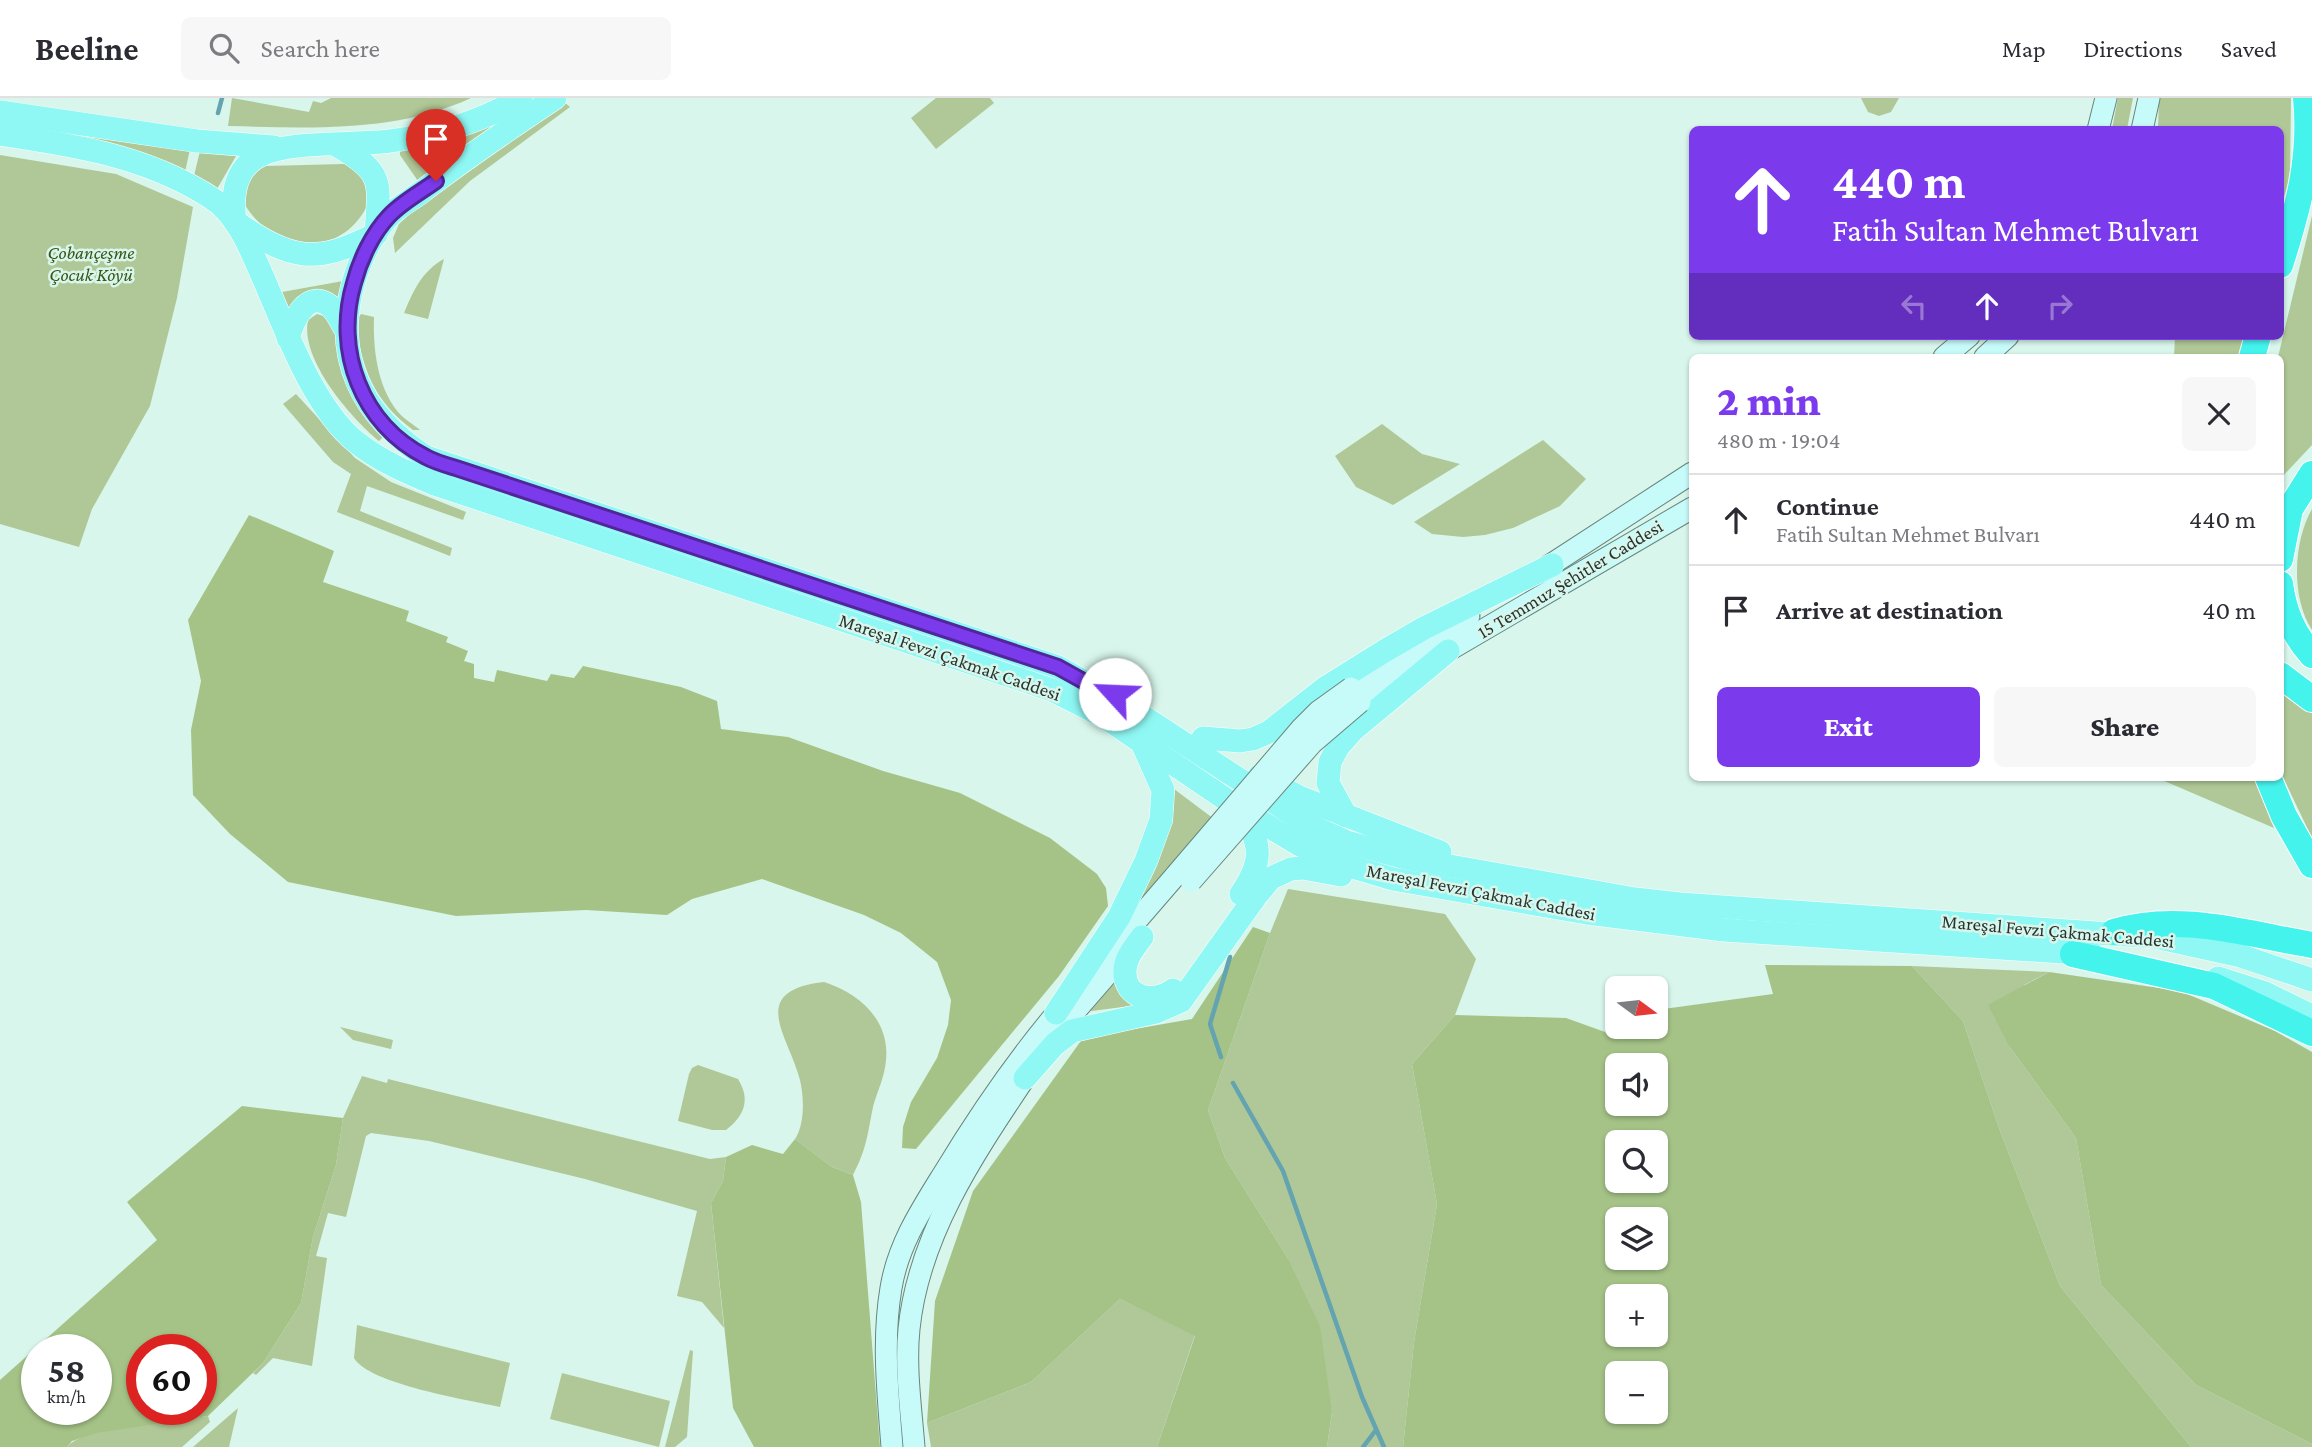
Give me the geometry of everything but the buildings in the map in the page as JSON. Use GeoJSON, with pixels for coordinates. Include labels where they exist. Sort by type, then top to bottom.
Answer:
{"type":"FeatureCollection","features":[{"type":"Feature","properties":{"kind":"highway"},"geometry":{"type":"LineString","coordinates":[[2284,251],[2306,174],[2306,98]]}},
{"type":"Feature","properties":{"kind":"highway"},"geometry":{"type":"LineString","coordinates":[[2284,539],[2290,509],[2312,474]]}},
{"type":"Feature","properties":{"kind":"highway"},"geometry":{"type":"LineString","coordinates":[[2284,607],[2291,626],[2312,655]]}},
{"type":"Feature","properties":{"kind":"highway"},"geometry":{"type":"LineString","coordinates":[[2284,678],[2312,699]]}},
{"type":"Feature","properties":{"kind":"highway"},"geometry":{"type":"LineString","coordinates":[[2270,781],[2284,816],[2312,865]]}},
{"type":"Feature","properties":{"kind":"highway"},"geometry":{"type":"LineString","coordinates":[[2114,932],[2138,925],[2208,926],[2312,945]]}},
{"type":"Feature","properties":{"kind":"highway"},"geometry":{"type":"LineString","coordinates":[[2073,954],[2214,986],[2312,1033]]}},
{"type":"Feature","properties":{"kind":"main road"},"geometry":{"type":"LineString","coordinates":[[0,112],[210,143],[280,147],[338,146],[428,135],[471,123],[521,98]]}},
{"type":"Feature","properties":{"kind":"main road"},"geometry":{"type":"LineString","coordinates":[[280,147],[253,160],[242,172],[232,201],[235,222],[266,242],[295,254],[339,251],[376,234],[389,216],[475,150],[555,98]]}},
{"type":"Feature","properties":{"kind":"main road"},"geometry":{"type":"LineString","coordinates":[[2099,126],[2106,98]]}},
{"type":"Feature","properties":{"kind":"main road"},"geometry":{"type":"LineString","coordinates":[[2143,126],[2148,99]]}},
{"type":"Feature","properties":{"kind":"main road","name":"Mareşal Fevzi Çakmak Caddesi"},"geometry":{"type":"LineString","coordinates":[[0,134],[99,151],[144,164],[205,194],[224,208],[235,222],[288,338],[331,415],[355,441],[399,469],[479,499],[1031,682],[1076,702],[1142,742],[1242,811],[1320,855],[1393,879],[1587,913],[1713,929],[2122,958],[2217,978],[2265,993],[2312,1016]]}},
{"type":"Feature","properties":{"kind":"main road"},"geometry":{"type":"LineString","coordinates":[[338,146],[358,157],[376,175],[379,197],[376,234]]}},
{"type":"Feature","properties":{"kind":"main road","name":"Mareşal Fevzi Çakmak Caddesi"},"geometry":{"type":"LineString","coordinates":[[376,234],[355,277],[349,298],[346,330],[350,363],[363,393],[386,426],[426,457],[1058,667],[1103,692],[1309,825],[1347,842],[1405,858],[1636,899],[1734,909],[2114,932],[2203,946],[2312,980]]}},
{"type":"Feature","properties":{"kind":"main road"},"geometry":{"type":"LineString","coordinates":[[288,338],[298,313],[306,304],[317,301],[332,309],[346,330]]}},
{"type":"Feature","properties":{"kind":"main road"},"geometry":{"type":"LineString","coordinates":[[1948,354],[1964,340]]}},
{"type":"Feature","properties":{"kind":"main road"},"geometry":{"type":"LineString","coordinates":[[1988,354],[2004,340]]}},
{"type":"Feature","properties":{"kind":"main road","name":"15 Temmuz Şehitler Caddesi"},"geometry":{"type":"LineString","coordinates":[[1356,695],[1689,475]]}},
{"type":"Feature","properties":{"kind":"main road","name":"15 Temmuz Şehitler Caddesi"},"geometry":{"type":"LineString","coordinates":[[1356,695],[1448,651],[1689,510]]}},
{"type":"Feature","properties":{"kind":"main road"},"geometry":{"type":"LineString","coordinates":[[1203,738],[1240,741],[1269,732],[1325,688],[1405,639],[1552,565]]}},
{"type":"Feature","properties":{"kind":"main road"},"geometry":{"type":"LineString","coordinates":[[1346,816],[1328,783],[1330,762],[1338,747],[1371,714],[1448,651]]}},
{"type":"Feature","properties":{"kind":"main road"},"geometry":{"type":"LineString","coordinates":[[1103,692],[1130,700],[1203,738],[1266,780],[1299,797],[1413,844],[1529,880]]}},
{"type":"Feature","properties":{"kind":"main road"},"geometry":{"type":"LineString","coordinates":[[892,1447],[886,1324],[897,1263],[913,1224],[984,1108],[1007,1074],[1056,1013],[1356,695]]}},
{"type":"Feature","properties":{"kind":"main road"},"geometry":{"type":"LineString","coordinates":[[1056,1013],[1119,917],[1146,860],[1161,820],[1163,790],[1142,742]]}},
{"type":"Feature","properties":{"kind":"main road"},"geometry":{"type":"LineString","coordinates":[[1183,878],[1128,956],[1124,969],[1125,979],[1134,993],[1142,997],[1167,994],[1181,980],[1255,873],[1259,856],[1257,842],[1242,811]]}},
{"type":"Feature","properties":{"kind":"main road"},"geometry":{"type":"LineString","coordinates":[[1025,1078],[1055,1044],[1072,1031],[1136,1017],[1172,1007],[1181,1001],[1265,883],[1278,874],[1303,868],[1370,881],[1393,879]]}},
{"type":"Feature","properties":{"kind":"main road"},"geometry":{"type":"LineString","coordinates":[[914,1447],[908,1352],[911,1314],[919,1273],[940,1220],[979,1149],[1055,1035],[1142,937]]}},
{"type":"Feature","properties":{"kind":"main road"},"geometry":{"type":"LineString","coordinates":[[911,1314],[908,1293],[919,1245],[918,1231],[913,1224]]}},
{"type":"Feature","properties":{"kind":"green space"},"geometry":{"type":"Polygon","coordinates":[[[232,98],[309,112],[313,101],[321,103],[331,98],[471,98],[442,109],[382,123],[290,127],[228,126],[232,98]]]}},
{"type":"Feature","properties":{"kind":"green space"},"geometry":{"type":"Polygon","coordinates":[[[936,98],[990,98],[994,103],[936,149],[911,118],[936,98]]]}},
{"type":"Feature","properties":{"kind":"green space"},"geometry":{"type":"Polygon","coordinates":[[[1861,98],[1899,98],[1891,112],[1879,116],[1868,112],[1861,98]]]}},
{"type":"Feature","properties":{"kind":"green space"},"geometry":{"type":"Polygon","coordinates":[[[2118,98],[2133,98],[2128,126],[2113,126],[2118,98]]]}},
{"type":"Feature","properties":{"kind":"green space"},"geometry":{"type":"Polygon","coordinates":[[[2159,98],[2291,98],[2290,177],[2284,197],[2284,126],[2158,126],[2159,98]]]}},
{"type":"Feature","properties":{"kind":"green space"},"geometry":{"type":"Polygon","coordinates":[[[563,101],[570,107],[470,181],[395,253],[393,238],[399,224],[442,184],[563,101]]]}},
{"type":"Feature","properties":{"kind":"green space"},"geometry":{"type":"Polygon","coordinates":[[[489,125],[490,128],[418,181],[400,155],[400,151],[436,144],[489,125]]]}},
{"type":"Feature","properties":{"kind":"green space"},"geometry":{"type":"Polygon","coordinates":[[[0,126],[97,134],[190,149],[185,172],[109,142],[0,126]]]}},
{"type":"Feature","properties":{"kind":"green space"},"geometry":{"type":"Polygon","coordinates":[[[200,151],[236,156],[217,189],[194,176],[200,151]]]}},
{"type":"Feature","properties":{"kind":"green space","name":"Çobançeşme Çocuk Köyü"},"geometry":{"type":"Polygon","coordinates":[[[0,155],[116,174],[193,207],[177,298],[150,406],[92,509],[79,547],[0,524],[0,155]]]}},
{"type":"Feature","properties":{"kind":"green space"},"geometry":{"type":"Polygon","coordinates":[[[355,165],[371,182],[366,208],[354,225],[339,236],[323,242],[288,240],[257,220],[245,205],[251,177],[266,166],[355,165]]]}},
{"type":"Feature","properties":{"kind":"green space"},"geometry":{"type":"Polygon","coordinates":[[[2312,216],[2312,445],[2284,475],[2284,354],[2279,354],[2312,216]]]}},
{"type":"Feature","properties":{"kind":"green space"},"geometry":{"type":"Polygon","coordinates":[[[444,259],[428,319],[404,313],[424,276],[444,259]]]}},
{"type":"Feature","properties":{"kind":"green space"},"geometry":{"type":"Polygon","coordinates":[[[343,281],[338,297],[322,290],[311,291],[290,311],[282,292],[343,281]]]}},
{"type":"Feature","properties":{"kind":"green space"},"geometry":{"type":"Polygon","coordinates":[[[317,314],[327,317],[336,335],[356,399],[383,437],[379,441],[342,402],[319,369],[308,335],[308,320],[317,314]]]}},
{"type":"Feature","properties":{"kind":"green space"},"geometry":{"type":"Polygon","coordinates":[[[361,314],[374,317],[374,342],[385,391],[398,412],[420,430],[413,430],[399,419],[372,383],[362,355],[355,322],[361,314]]]}},
{"type":"Feature","properties":{"kind":"green space"},"geometry":{"type":"Polygon","coordinates":[[[2175,340],[2246,340],[2243,354],[2174,354],[2175,340]]]}},
{"type":"Feature","properties":{"kind":"green space"},"geometry":{"type":"Polygon","coordinates":[[[296,394],[355,458],[391,482],[466,512],[463,520],[367,486],[360,511],[452,548],[450,556],[337,512],[351,474],[333,462],[283,404],[296,394]]]}},
{"type":"Feature","properties":{"kind":"green space"},"geometry":{"type":"Polygon","coordinates":[[[1382,424],[1422,454],[1460,464],[1393,505],[1356,487],[1335,456],[1382,424]]]}},
{"type":"Feature","properties":{"kind":"green space"},"geometry":{"type":"Polygon","coordinates":[[[1543,440],[1586,479],[1560,506],[1513,528],[1485,535],[1463,537],[1432,534],[1414,522],[1543,440]]]}},
{"type":"Feature","properties":{"kind":"green space"},"geometry":{"type":"Polygon","coordinates":[[[2312,509],[2312,630],[2300,602],[2297,570],[2301,537],[2312,509]]]}},
{"type":"Feature","properties":{"kind":"green space"},"geometry":{"type":"Polygon","coordinates":[[[249,515],[334,551],[323,582],[409,611],[406,621],[448,637],[446,642],[468,651],[464,661],[474,664],[474,678],[494,682],[497,670],[547,681],[551,674],[574,678],[583,666],[681,687],[717,701],[721,729],[788,737],[883,771],[960,793],[1050,838],[1097,874],[1106,888],[1108,906],[1059,976],[916,1149],[902,1148],[903,1127],[911,1102],[937,1058],[948,1025],[951,1000],[937,962],[901,933],[864,915],[762,879],[692,899],[667,915],[586,910],[456,916],[288,882],[230,834],[193,795],[191,730],[201,681],[188,620],[249,515]]]}},
{"type":"Feature","properties":{"kind":"green space"},"geometry":{"type":"Polygon","coordinates":[[[2284,690],[2312,711],[2312,838],[2284,779],[2284,690]]]}},
{"type":"Feature","properties":{"kind":"green space"},"geometry":{"type":"Polygon","coordinates":[[[2164,781],[2256,781],[2274,828],[2164,781]]]}},
{"type":"Feature","properties":{"kind":"green space"},"geometry":{"type":"Polygon","coordinates":[[[1174,789],[1214,819],[1125,919],[1174,789]]]}},
{"type":"Feature","properties":{"kind":"green space"},"geometry":{"type":"Polygon","coordinates":[[[1288,889],[1445,914],[1476,959],[1455,1015],[1412,1064],[1437,1204],[1414,1342],[1403,1447],[1327,1447],[1332,1412],[1287,1257],[1225,1158],[1208,1110],[1288,889]]]}},
{"type":"Feature","properties":{"kind":"green space"},"geometry":{"type":"Polygon","coordinates":[[[1253,927],[1270,933],[1208,1110],[1225,1158],[1287,1257],[1320,1326],[1332,1412],[1327,1447],[1157,1447],[1195,1336],[1120,1299],[1031,1382],[927,1423],[935,1301],[973,1191],[1083,1038],[1192,1019],[1253,927]]]}},
{"type":"Feature","properties":{"kind":"green space"},"geometry":{"type":"Polygon","coordinates":[[[1765,965],[1912,966],[1963,1021],[1999,1128],[2060,1286],[2191,1447],[1403,1447],[1414,1342],[1437,1204],[1412,1064],[1455,1015],[1566,1018],[1605,1032],[1605,1040],[1668,1040],[1668,1008],[1773,994],[1765,965]]]}},
{"type":"Feature","properties":{"kind":"green space"},"geometry":{"type":"Polygon","coordinates":[[[1912,966],[2049,972],[2024,985],[2009,1046],[2076,1138],[2101,1285],[2196,1385],[2312,1444],[2312,1447],[2191,1447],[2060,1286],[1999,1128],[1963,1021],[1912,966]]]}},
{"type":"Feature","properties":{"kind":"green space"},"geometry":{"type":"Polygon","coordinates":[[[2049,972],[2180,991],[2275,1031],[2312,1052],[2312,1444],[2196,1385],[2101,1285],[2076,1138],[2009,1046],[1988,1005],[2049,972]]]}},
{"type":"Feature","properties":{"kind":"green space"},"geometry":{"type":"Polygon","coordinates":[[[1113,981],[1121,995],[1138,1005],[1084,1012],[1113,981]]]}},
{"type":"Feature","properties":{"kind":"green space"},"geometry":{"type":"Polygon","coordinates":[[[824,982],[849,993],[870,1010],[883,1032],[886,1046],[884,1072],[864,1149],[853,1175],[832,1167],[795,1139],[802,1118],[802,1094],[795,1064],[782,1032],[779,1005],[786,995],[800,987],[824,982]]]}},
{"type":"Feature","properties":{"kind":"green space"},"geometry":{"type":"Polygon","coordinates":[[[340,1027],[393,1040],[391,1049],[353,1040],[340,1027]]]}},
{"type":"Feature","properties":{"kind":"green space"},"geometry":{"type":"Polygon","coordinates":[[[698,1065],[738,1079],[742,1087],[744,1107],[726,1130],[712,1130],[678,1121],[689,1074],[692,1068],[698,1065]]]}},
{"type":"Feature","properties":{"kind":"green space"},"geometry":{"type":"Polygon","coordinates":[[[362,1076],[387,1083],[388,1079],[710,1159],[726,1157],[723,1181],[711,1203],[724,1328],[702,1302],[677,1296],[697,1211],[585,1179],[429,1141],[371,1133],[366,1136],[346,1217],[328,1213],[316,1256],[327,1258],[312,1366],[273,1358],[256,1375],[253,1373],[263,1363],[301,1303],[313,1237],[336,1165],[343,1118],[362,1076]]]}},
{"type":"Feature","properties":{"kind":"green space"},"geometry":{"type":"Polygon","coordinates":[[[242,1106],[343,1118],[336,1165],[313,1237],[301,1303],[263,1363],[217,1407],[217,1334],[126,1334],[126,1425],[149,1425],[97,1433],[72,1441],[67,1447],[0,1447],[0,1380],[21,1361],[21,1425],[112,1425],[112,1334],[52,1334],[157,1240],[127,1202],[242,1106]]]}},
{"type":"Feature","properties":{"kind":"green space"},"geometry":{"type":"Polygon","coordinates":[[[795,1139],[832,1167],[853,1175],[861,1202],[880,1447],[754,1447],[733,1408],[711,1203],[723,1181],[726,1157],[752,1145],[783,1154],[795,1139]]]}},
{"type":"Feature","properties":{"kind":"green space"},"geometry":{"type":"Polygon","coordinates":[[[1120,1299],[1195,1335],[1157,1447],[931,1447],[927,1423],[1031,1382],[1120,1299]]]}},
{"type":"Feature","properties":{"kind":"green space"},"geometry":{"type":"Polygon","coordinates":[[[357,1325],[510,1363],[500,1407],[421,1390],[379,1376],[363,1367],[354,1358],[357,1325]]]}},
{"type":"Feature","properties":{"kind":"green space"},"geometry":{"type":"Polygon","coordinates":[[[690,1350],[693,1351],[687,1437],[675,1447],[665,1447],[690,1350]]]}},
{"type":"Feature","properties":{"kind":"green space"},"geometry":{"type":"Polygon","coordinates":[[[562,1373],[670,1401],[659,1447],[550,1419],[562,1373]]]}},
{"type":"Feature","properties":{"kind":"green space"},"geometry":{"type":"Polygon","coordinates":[[[238,1408],[229,1447],[193,1447],[238,1408]]]}},
{"type":"Feature","properties":{"kind":"green space"},"geometry":{"type":"Polygon","coordinates":[[[136,1425],[207,1425],[182,1447],[67,1447],[76,1440],[111,1429],[136,1425]]]}},
{"type":"Feature","properties":{"kind":"waterway"},"geometry":{"type":"LineString","coordinates":[[218,113],[222,98]]}},
{"type":"Feature","properties":{"kind":"waterway"},"geometry":{"type":"LineString","coordinates":[[1221,1057],[1210,1024],[1230,957]]}},
{"type":"Feature","properties":{"kind":"waterway"},"geometry":{"type":"LineString","coordinates":[[1233,1083],[1283,1171],[1362,1397],[1384,1447]]}},
{"type":"Feature","properties":{"kind":"waterway"},"geometry":{"type":"LineString","coordinates":[[1363,1447],[1376,1430]]}},
{"type":"Feature","properties":{"kind":"route"},"geometry":{"type":"LineString","coordinates":[[436,181],[389,216],[376,234],[359,264],[347,316],[348,350],[354,376],[386,426],[411,447],[426,457],[456,468],[1058,667],[1103,692],[1115,694]]}}]}
